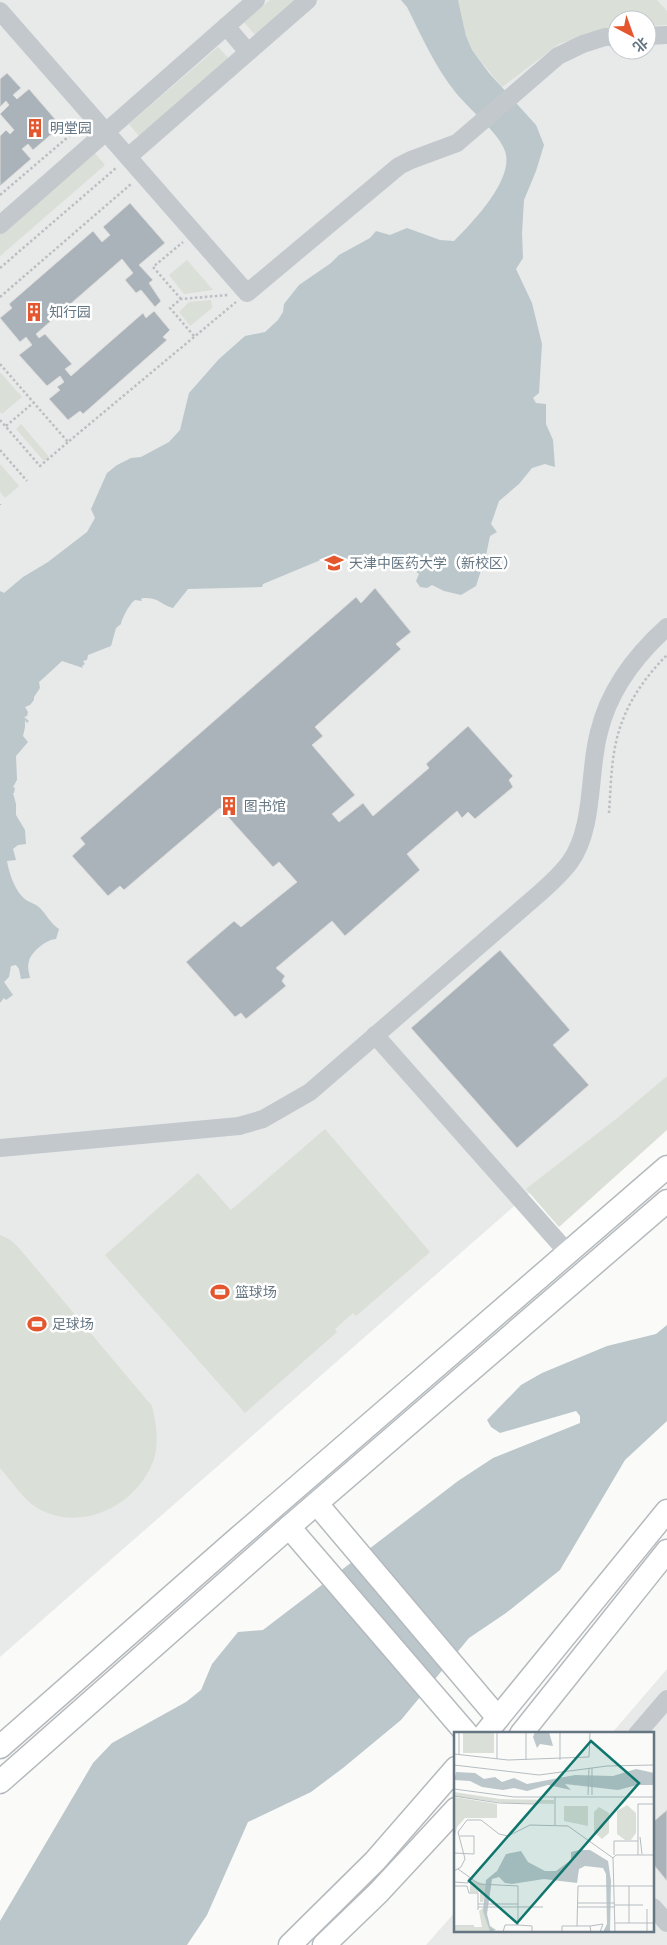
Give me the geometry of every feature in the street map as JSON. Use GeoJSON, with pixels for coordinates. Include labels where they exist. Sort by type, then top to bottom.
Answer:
{"type":"FeatureCollection","features":[{"type":"Feature","properties":{"kind":"main road"},"geometry":{"type":"LineString","coordinates":[[0,1747],[95,1662],[667,1167]]}},
{"type":"Feature","properties":{"kind":"main road"},"geometry":{"type":"LineString","coordinates":[[0,1782],[289,1528],[667,1201]]}},
{"type":"Feature","properties":{"kind":"main road"},"geometry":{"type":"LineString","coordinates":[[317,1504],[459,1672],[492,1726],[667,1511]]}},
{"type":"Feature","properties":{"kind":"main road"},"geometry":{"type":"LineString","coordinates":[[289,1528],[465,1732]]}},
{"type":"Feature","properties":{"kind":"main road"},"geometry":{"type":"LineString","coordinates":[[523,1732],[667,1551]]}},
{"type":"Feature","properties":{"kind":"main road"},"geometry":{"type":"LineString","coordinates":[[290,1945],[375,1861],[454,1770]]}},
{"type":"Feature","properties":{"kind":"main road"},"geometry":{"type":"LineString","coordinates":[[324,1945],[378,1893],[454,1810]]}},
{"type":"Feature","properties":{"kind":"lane"},"geometry":{"type":"LineString","coordinates":[[0,226],[256,0]]}},
{"type":"Feature","properties":{"kind":"lane"},"geometry":{"type":"LineString","coordinates":[[128,157],[308,0]]}},
{"type":"Feature","properties":{"kind":"lane"},"geometry":{"type":"LineString","coordinates":[[0,11],[247,293],[399,166],[457,143],[558,56],[571,48],[607,38]]}},
{"type":"Feature","properties":{"kind":"lane"},"geometry":{"type":"LineString","coordinates":[[226,26],[248,52]]}},
{"type":"Feature","properties":{"kind":"lane"},"geometry":{"type":"LineString","coordinates":[[0,1148],[239,1126],[263,1119],[310,1092],[541,892],[570,861],[580,842],[586,818],[594,752],[599,730],[606,712],[632,663],[667,627]]}},
{"type":"Feature","properties":{"kind":"lane"},"geometry":{"type":"LineString","coordinates":[[375,1035],[568,1253]]}},
{"type":"Feature","properties":{"kind":"lane"},"geometry":{"type":"LineString","coordinates":[[640,1732],[667,1699]]}},
{"type":"Feature","properties":{"kind":"lane"},"geometry":{"type":"LineString","coordinates":[[654,1908],[667,1923]]}},
{"type":"Feature","properties":{"kind":"path"},"geometry":{"type":"LineString","coordinates":[[0,195],[75,131],[74,116]]}},
{"type":"Feature","properties":{"kind":"path"},"geometry":{"type":"LineString","coordinates":[[0,268],[128,157]]}},
{"type":"Feature","properties":{"kind":"path"},"geometry":{"type":"LineString","coordinates":[[0,297],[131,185],[133,176],[140,170]]}},
{"type":"Feature","properties":{"kind":"path"},"geometry":{"type":"LineString","coordinates":[[181,300],[153,267],[194,233]]}},
{"type":"Feature","properties":{"kind":"path"},"geometry":{"type":"LineString","coordinates":[[194,336],[170,308],[181,300],[247,293]]}},
{"type":"Feature","properties":{"kind":"path"},"geometry":{"type":"LineString","coordinates":[[0,420],[40,466],[247,293]]}},
{"type":"Feature","properties":{"kind":"path"},"geometry":{"type":"LineString","coordinates":[[0,364],[68,442]]}},
{"type":"Feature","properties":{"kind":"path"},"geometry":{"type":"LineString","coordinates":[[5,426],[33,403]]}},
{"type":"Feature","properties":{"kind":"path"},"geometry":{"type":"LineString","coordinates":[[0,450],[27,481]]}},
{"type":"Feature","properties":{"kind":"path"},"geometry":{"type":"LineString","coordinates":[[609,814],[615,754],[622,722],[637,692],[667,655]]}},
{"type":"Feature","properties":{"kind":"shaded area","name":"天津中医药大学（新校区）"},"geometry":{"type":"Polygon","coordinates":[[[0,0],[667,0],[667,1076],[521,1200],[0,1657],[0,0]]]}},
{"type":"Feature","properties":{"kind":"shaded area"},"geometry":{"type":"Polygon","coordinates":[[[270,0],[297,0],[256,36],[244,22],[270,0]]]}},
{"type":"Feature","properties":{"kind":"shaded area"},"geometry":{"type":"Polygon","coordinates":[[[401,0],[458,0],[466,36],[472,50],[489,73],[536,125],[544,145],[524,200],[523,258],[516,269],[532,303],[542,344],[539,393],[533,398],[536,403],[546,404],[546,424],[553,440],[555,467],[545,464],[532,468],[519,484],[499,501],[491,524],[497,532],[490,536],[476,586],[461,595],[444,591],[432,585],[427,588],[420,587],[416,581],[419,574],[397,555],[387,553],[370,558],[361,564],[335,554],[263,584],[262,587],[188,589],[173,608],[153,599],[143,598],[141,599],[142,601],[135,600],[126,611],[121,624],[116,628],[111,646],[88,655],[87,660],[83,661],[85,664],[82,666],[83,668],[62,661],[39,682],[40,688],[34,700],[25,707],[28,712],[27,716],[24,717],[29,721],[27,723],[25,720],[23,736],[28,742],[16,756],[17,780],[13,787],[15,788],[13,793],[16,815],[25,830],[26,844],[18,845],[13,849],[16,860],[7,861],[11,877],[22,897],[40,908],[59,929],[56,939],[44,944],[30,957],[28,970],[30,978],[21,979],[16,965],[11,966],[9,977],[4,982],[13,995],[6,1000],[4,998],[0,1003],[0,591],[4,593],[23,577],[48,562],[87,532],[95,518],[91,509],[107,473],[131,458],[141,457],[169,442],[180,430],[189,393],[219,359],[245,336],[265,332],[278,320],[283,312],[284,304],[299,285],[331,263],[339,255],[370,238],[376,231],[390,235],[407,228],[440,240],[454,241],[490,200],[504,174],[506,162],[502,144],[448,83],[429,52],[407,7],[401,0]]]}},
{"type":"Feature","properties":{"kind":"shaded area"},"geometry":{"type":"Polygon","coordinates":[[[458,0],[657,0],[667,11],[667,25],[657,26],[657,10],[607,10],[607,31],[594,33],[559,44],[502,87],[472,50],[466,36],[458,0]]]}},
{"type":"Feature","properties":{"kind":"shaded area"},"geometry":{"type":"Polygon","coordinates":[[[218,47],[230,60],[140,137],[129,124],[218,47]]]}},
{"type":"Feature","properties":{"kind":"shaded area"},"geometry":{"type":"Polygon","coordinates":[[[93,151],[105,165],[0,256],[0,232],[93,151]]]}},
{"type":"Feature","properties":{"kind":"shaded area"},"geometry":{"type":"Polygon","coordinates":[[[187,260],[213,290],[184,294],[169,275],[187,260]]]}},
{"type":"Feature","properties":{"kind":"shaded area"},"geometry":{"type":"Polygon","coordinates":[[[211,300],[212,308],[190,326],[179,312],[189,302],[211,300]]]}},
{"type":"Feature","properties":{"kind":"shaded area"},"geometry":{"type":"Polygon","coordinates":[[[0,373],[22,397],[2,414],[0,412],[0,373]]]}},
{"type":"Feature","properties":{"kind":"shaded area"},"geometry":{"type":"Polygon","coordinates":[[[21,424],[49,457],[44,461],[16,429],[21,424]]]}},
{"type":"Feature","properties":{"kind":"shaded area"},"geometry":{"type":"Polygon","coordinates":[[[0,464],[19,486],[5,498],[0,492],[0,464]]]}},
{"type":"Feature","properties":{"kind":"shaded area"},"geometry":{"type":"Polygon","coordinates":[[[667,1076],[667,1130],[559,1227],[526,1189],[616,1119],[667,1076]]]}},
{"type":"Feature","properties":{"kind":"shaded area"},"geometry":{"type":"Polygon","coordinates":[[[325,1129],[430,1252],[356,1316],[353,1313],[335,1329],[337,1332],[245,1413],[105,1255],[198,1173],[231,1210],[325,1129]]]}},
{"type":"Feature","properties":{"kind":"shaded area","name":"足球场"},"geometry":{"type":"Polygon","coordinates":[[[0,1235],[9,1239],[18,1247],[152,1406],[155,1419],[156,1446],[154,1459],[146,1475],[136,1489],[122,1501],[107,1510],[91,1516],[74,1518],[56,1516],[39,1509],[23,1496],[0,1468],[0,1235]]]}},
{"type":"Feature","properties":{"kind":"shaded area"},"geometry":{"type":"Polygon","coordinates":[[[667,1325],[667,1421],[625,1460],[560,1570],[506,1613],[469,1638],[401,1720],[343,1768],[311,1792],[248,1822],[207,1915],[187,1945],[0,1945],[0,1921],[93,1763],[112,1743],[186,1702],[201,1690],[212,1664],[238,1632],[263,1630],[458,1481],[493,1458],[580,1423],[580,1416],[576,1411],[500,1433],[491,1427],[487,1420],[521,1385],[542,1373],[607,1346],[656,1334],[667,1325]]]}},
{"type":"Feature","properties":{"kind":"shaded area"},"geometry":{"type":"Polygon","coordinates":[[[667,1669],[667,1945],[426,1945],[454,1913],[454,1932],[654,1932],[654,1732],[613,1732],[667,1669]]]}},
{"type":"Feature","properties":{"kind":"building","name":"明堂园"},"geometry":{"type":"Polygon","coordinates":[[[7,73],[21,88],[13,95],[17,99],[29,89],[61,126],[33,150],[28,144],[22,149],[31,159],[0,186],[0,136],[6,130],[10,134],[14,130],[0,114],[9,105],[6,101],[0,107],[0,79],[7,73]]]}},
{"type":"Feature","properties":{"kind":"building","name":"知行园"},"geometry":{"type":"Polygon","coordinates":[[[130,203],[165,243],[139,265],[153,280],[149,283],[161,301],[155,307],[141,290],[136,293],[125,280],[133,273],[122,259],[36,334],[39,338],[45,334],[72,364],[65,369],[71,376],[143,313],[146,318],[154,311],[170,330],[163,337],[167,340],[83,414],[80,411],[68,420],[49,399],[60,390],[57,387],[64,382],[60,376],[47,386],[19,355],[32,345],[26,337],[20,342],[0,318],[12,308],[9,304],[93,231],[102,242],[110,235],[103,227],[130,203]]]}},
{"type":"Feature","properties":{"kind":"building","name":"图书馆"},"geometry":{"type":"Polygon","coordinates":[[[375,588],[411,632],[396,644],[401,649],[315,727],[323,736],[312,745],[355,795],[332,814],[339,822],[363,803],[373,816],[429,768],[426,764],[468,726],[513,776],[509,780],[513,787],[475,819],[468,812],[462,818],[457,811],[407,854],[420,870],[345,936],[332,921],[276,968],[285,976],[282,981],[286,986],[246,1019],[241,1013],[235,1017],[186,962],[234,921],[241,927],[297,882],[279,862],[273,867],[220,808],[124,890],[120,886],[108,896],[72,856],[85,844],[80,838],[356,597],[361,603],[375,588]]]}},
{"type":"Feature","properties":{"kind":"building"},"geometry":{"type":"Polygon","coordinates":[[[500,950],[570,1030],[553,1045],[589,1085],[517,1148],[411,1028],[500,950]]]}},
{"type":"Feature","properties":{"kind":"building"},"geometry":{"type":"Polygon","coordinates":[[[667,1810],[667,1881],[654,1865],[654,1821],[667,1810]]]}},
{"type":"Feature","properties":{"kind":"place","name":"明堂园"},"geometry":{"type":"Point","coordinates":[35,128]}},
{"type":"Feature","properties":{"kind":"place","name":"知行园"},"geometry":{"type":"Point","coordinates":[34,312]}},
{"type":"Feature","properties":{"kind":"place","name":"天津中医药大学（新校区）"},"geometry":{"type":"Point","coordinates":[334,563]}},
{"type":"Feature","properties":{"kind":"place","name":"图书馆"},"geometry":{"type":"Point","coordinates":[229,806]}},
{"type":"Feature","properties":{"kind":"place","name":"篮球场"},"geometry":{"type":"Point","coordinates":[220,1292]}},
{"type":"Feature","properties":{"kind":"place","name":"足球场"},"geometry":{"type":"Point","coordinates":[37,1324]}}]}
